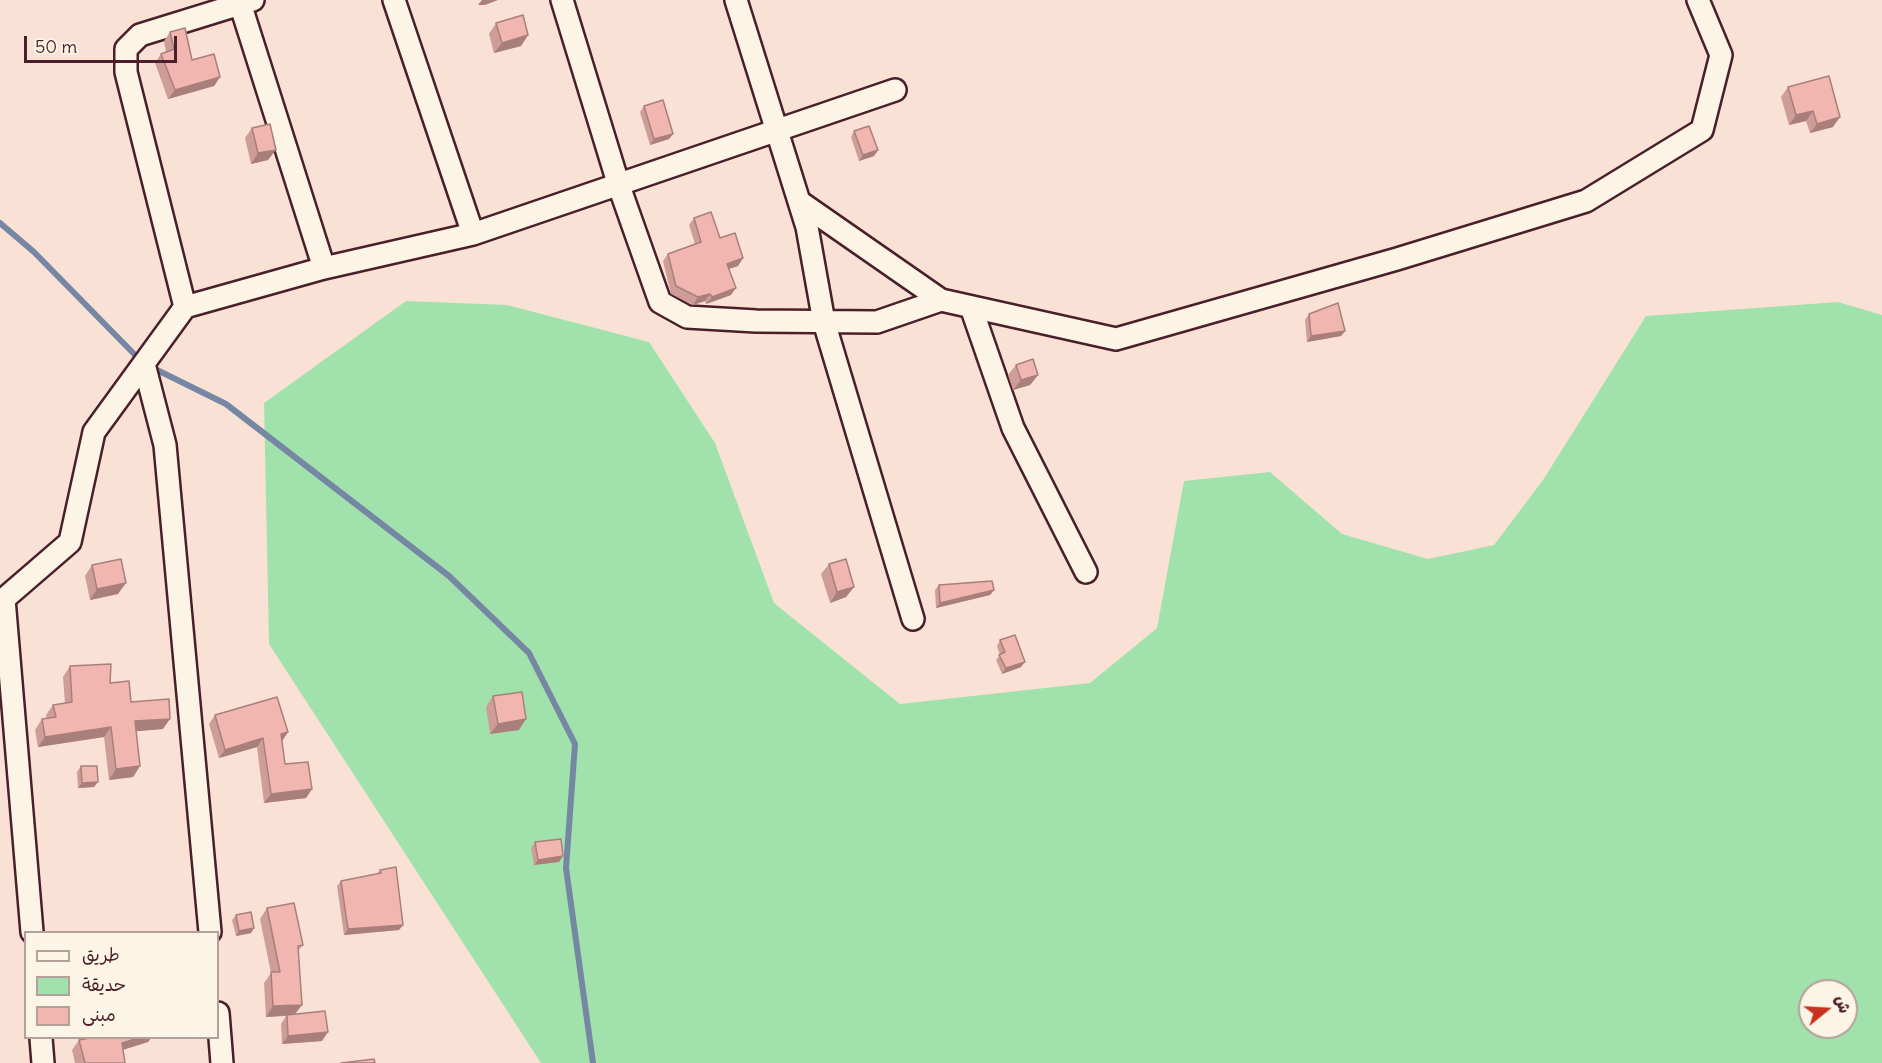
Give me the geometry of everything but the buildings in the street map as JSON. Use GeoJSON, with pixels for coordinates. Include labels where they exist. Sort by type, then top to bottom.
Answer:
{"type":"FeatureCollection","features":[{"type":"Feature","properties":{"kind":"street"},"geometry":{"type":"LineString","coordinates":[[394,0],[473,234]]}},
{"type":"Feature","properties":{"kind":"street"},"geometry":{"type":"LineString","coordinates":[[562,0],[619,186],[660,302],[687,317],[877,322],[940,300]]}},
{"type":"Feature","properties":{"kind":"street"},"geometry":{"type":"LineString","coordinates":[[736,0],[800,202],[807,227],[824,322],[914,620]]}},
{"type":"Feature","properties":{"kind":"street"},"geometry":{"type":"LineString","coordinates":[[800,202],[940,300],[1116,339],[1396,259],[1586,201],[1702,130],[1721,55],[1698,0]]}},
{"type":"Feature","properties":{"kind":"street"},"geometry":{"type":"LineString","coordinates":[[185,307],[126,72],[126,49],[140,35],[244,1],[324,268]]}},
{"type":"Feature","properties":{"kind":"street"},"geometry":{"type":"LineString","coordinates":[[32,931],[2,599],[70,542],[94,432],[185,307],[324,268],[473,234],[895,90]]}},
{"type":"Feature","properties":{"kind":"street"},"geometry":{"type":"LineString","coordinates":[[971,307],[1013,428],[1086,572]]}},
{"type":"Feature","properties":{"kind":"street"},"geometry":{"type":"LineString","coordinates":[[144,364],[165,445],[210,931]]}},
{"type":"Feature","properties":{"kind":"street"},"geometry":{"type":"LineString","coordinates":[[219,1026],[222,1063]]}},
{"type":"Feature","properties":{"kind":"street"},"geometry":{"type":"LineString","coordinates":[[41,1039],[43,1063]]}},
{"type":"Feature","properties":{"kind":"green space"},"geometry":{"type":"Polygon","coordinates":[[[406,301],[507,305],[649,342],[715,443],[774,603],[900,704],[1090,683],[1157,628],[1184,481],[1270,472],[1342,534],[1428,559],[1494,545],[1543,480],[1646,316],[1838,302],[1882,315],[1882,1063],[541,1063],[269,644],[264,403],[406,301]]]}},
{"type":"Feature","properties":{"kind":"waterway"},"geometry":{"type":"LineString","coordinates":[[0,223],[34,252],[140,360]]}},
{"type":"Feature","properties":{"kind":"waterway"},"geometry":{"type":"LineString","coordinates":[[151,367],[226,404],[449,576],[529,653],[575,744],[566,868],[593,1063]]}}]}
